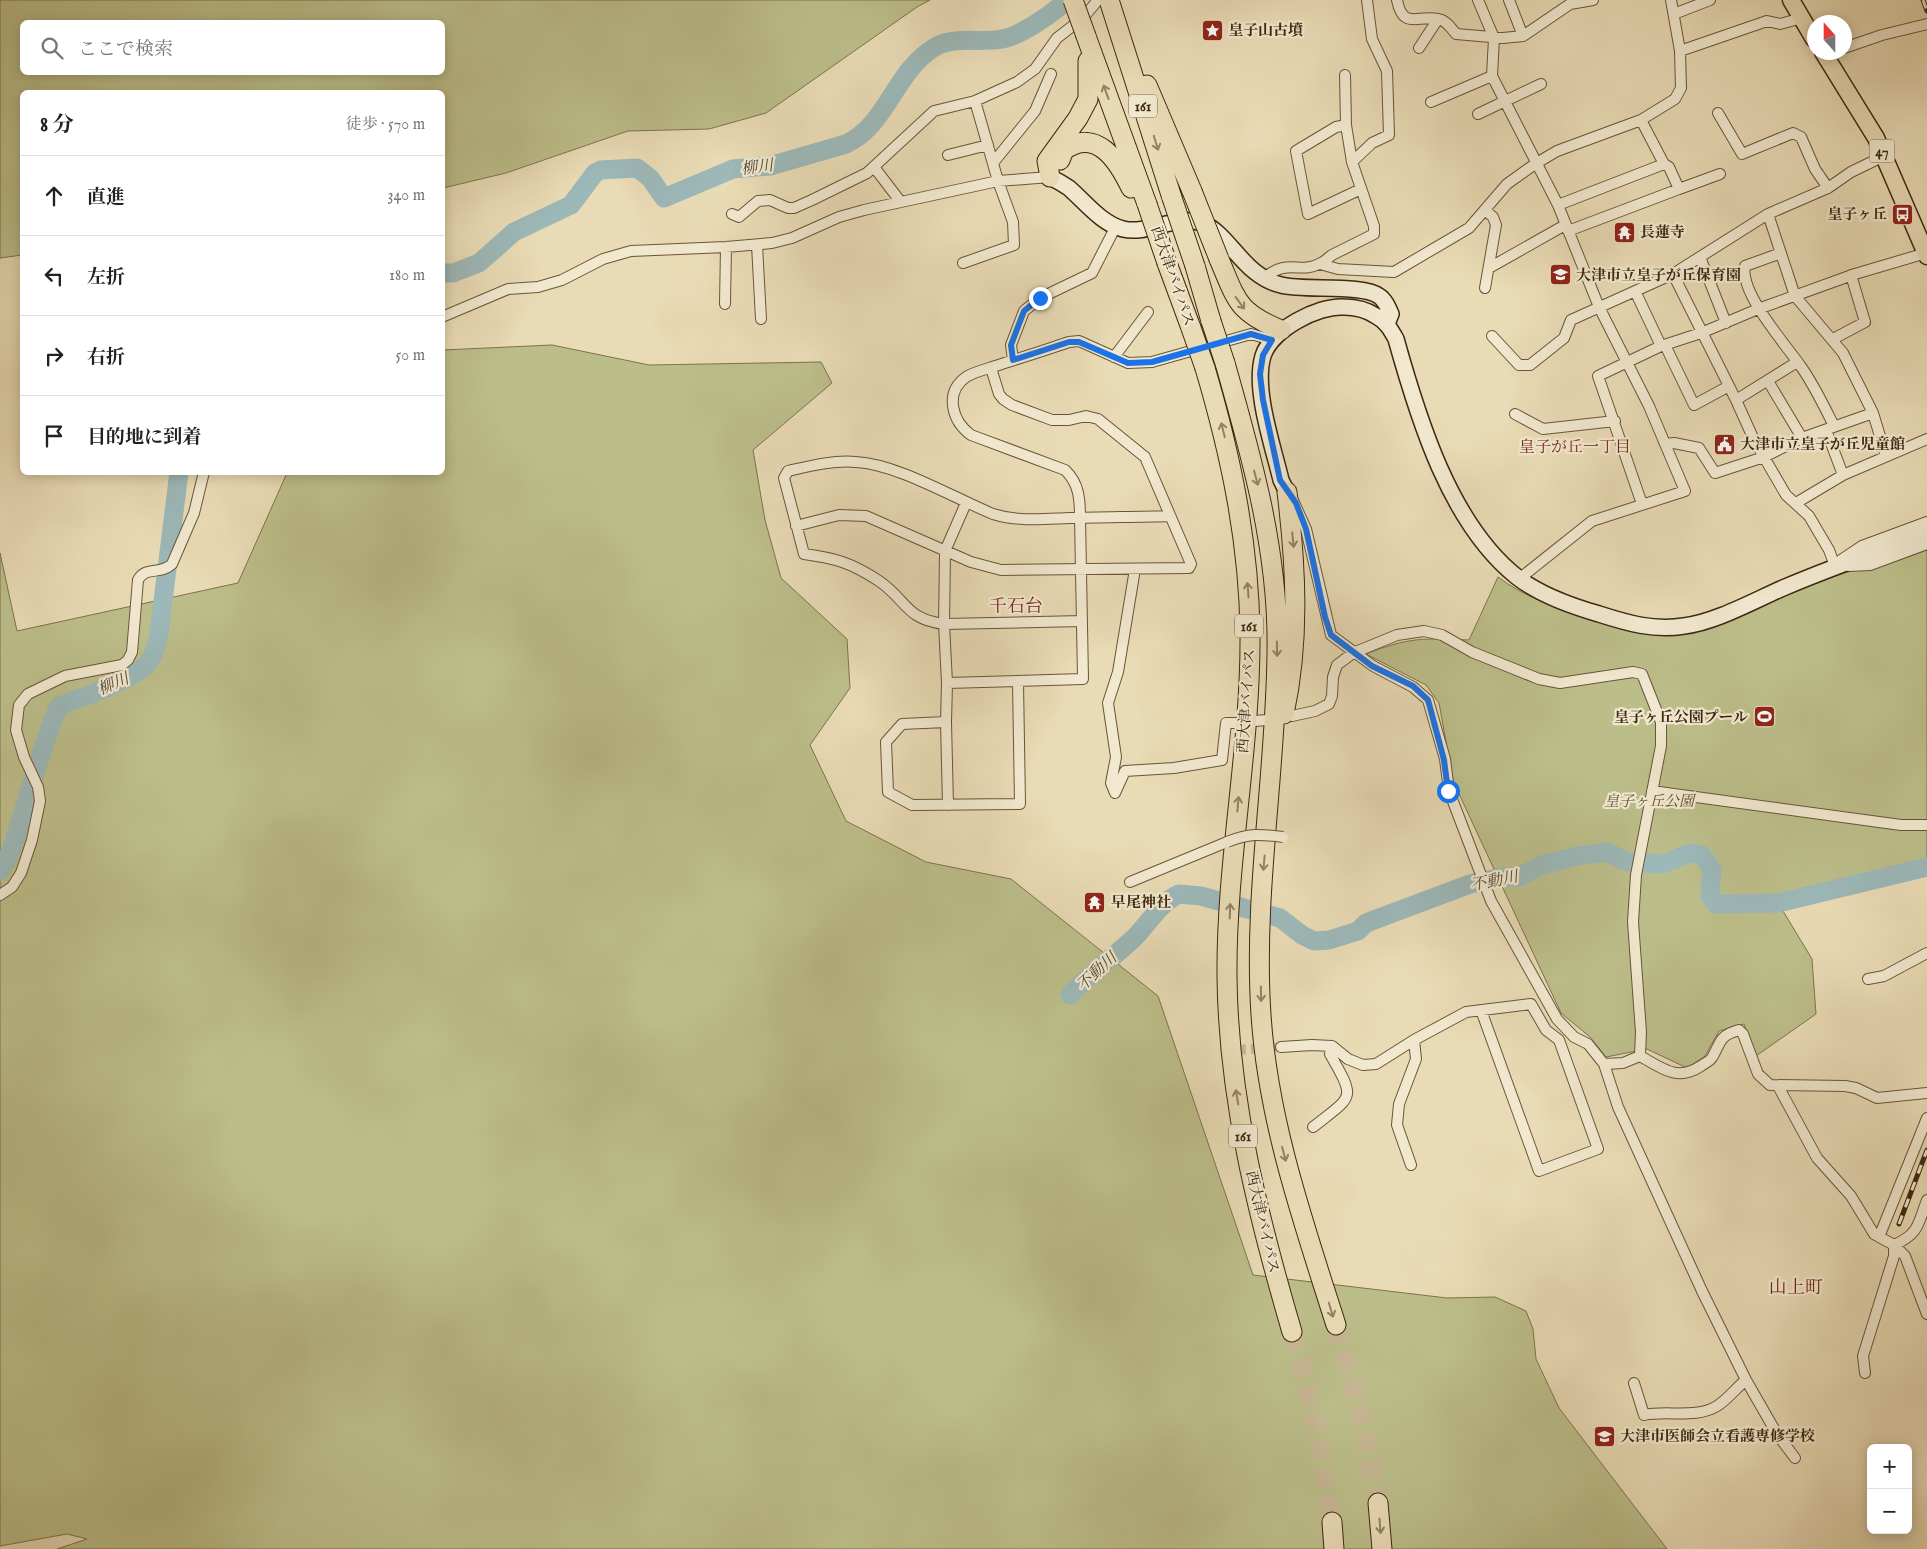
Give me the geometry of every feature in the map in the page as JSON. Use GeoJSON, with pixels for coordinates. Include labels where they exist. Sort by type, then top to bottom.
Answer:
{"type":"FeatureCollection","features":[{"type":"Feature","properties":{"kind":"highway","name":"西大津バイパス"},"geometry":{"type":"LineString","coordinates":[[1073,0],[1144,205],[1205,368],[1232,470],[1243,529],[1250,635],[1247,709],[1230,888],[1227,983],[1234,1077],[1266,1243],[1292,1332]]}},
{"type":"Feature","properties":{"kind":"highway","name":"西大津バイパス"},"geometry":{"type":"LineString","coordinates":[[1111,7],[1225,363],[1261,493],[1270,544],[1278,650],[1272,768],[1262,886],[1260,945],[1261,1015],[1270,1087],[1283,1150],[1336,1325]]}},
{"type":"Feature","properties":{"kind":"highway"},"geometry":{"type":"LineString","coordinates":[[1111,7],[1166,124],[1234,294],[1242,308],[1276,335]]}},
{"type":"Feature","properties":{"kind":"highway"},"geometry":{"type":"LineString","coordinates":[[1050,177],[1048,161],[1078,118],[1088,99],[1090,78],[1086,36]]}},
{"type":"Feature","properties":{"kind":"highway"},"geometry":{"type":"LineString","coordinates":[[1050,177],[1064,150],[1071,145],[1081,142],[1103,147],[1123,170],[1144,205]]}},
{"type":"Feature","properties":{"kind":"highway"},"geometry":{"type":"LineString","coordinates":[[1272,768],[1290,681],[1295,642],[1294,543],[1287,492]]}},
{"type":"Feature","properties":{"kind":"highway"},"geometry":{"type":"LineString","coordinates":[[1378,1503],[1382,1549]]}},
{"type":"Feature","properties":{"kind":"highway"},"geometry":{"type":"LineString","coordinates":[[1332,1522],[1334,1549]]}},
{"type":"Feature","properties":{"kind":"main road"},"geometry":{"type":"LineString","coordinates":[[1791,0],[1807,27]]}},
{"type":"Feature","properties":{"kind":"main road","name":"47"},"geometry":{"type":"LineString","coordinates":[[1830,60],[1876,138],[1921,227],[1926,255]]}},
{"type":"Feature","properties":{"kind":"street"},"geometry":{"type":"LineString","coordinates":[[732,214],[739,217],[751,205],[764,200],[777,201],[788,208],[794,208],[867,173],[929,114],[941,109],[975,102],[1017,82],[1035,69],[1057,38],[1083,18],[1098,0]]}},
{"type":"Feature","properties":{"kind":"street"},"geometry":{"type":"LineString","coordinates":[[1352,162],[1372,143],[1389,135],[1387,71],[1372,39],[1366,0]]}},
{"type":"Feature","properties":{"kind":"street"},"geometry":{"type":"LineString","coordinates":[[1397,0],[1399,11],[1412,20],[1438,19],[1448,23],[1456,34],[1494,38],[1524,36],[1570,4],[1594,0]]}},
{"type":"Feature","properties":{"kind":"street"},"geometry":{"type":"LineString","coordinates":[[1478,0],[1494,38],[1492,76],[1503,102],[1558,205],[1599,307],[1665,444],[1685,491],[1592,521],[1519,579]]}},
{"type":"Feature","properties":{"kind":"street"},"geometry":{"type":"LineString","coordinates":[[1509,0],[1524,36]]}},
{"type":"Feature","properties":{"kind":"street"},"geometry":{"type":"LineString","coordinates":[[1320,264],[1338,269],[1394,272],[1470,228],[1507,184],[1556,151],[1641,120],[1675,99],[1681,88],[1680,51],[1671,0]]}},
{"type":"Feature","properties":{"kind":"street"},"geometry":{"type":"LineString","coordinates":[[1674,14],[1710,0]]}},
{"type":"Feature","properties":{"kind":"street"},"geometry":{"type":"LineString","coordinates":[[1680,51],[1766,21],[1780,24],[1802,18]]}},
{"type":"Feature","properties":{"kind":"street"},"geometry":{"type":"LineString","coordinates":[[1419,48],[1438,19]]}},
{"type":"Feature","properties":{"kind":"street"},"geometry":{"type":"LineString","coordinates":[[1852,45],[1882,35],[1927,24]]}},
{"type":"Feature","properties":{"kind":"street"},"geometry":{"type":"LineString","coordinates":[[993,162],[1035,111],[1051,74]]}},
{"type":"Feature","properties":{"kind":"street"},"geometry":{"type":"LineString","coordinates":[[1264,278],[1275,269],[1287,266],[1312,267],[1320,264],[1374,234],[1374,226],[1352,162],[1346,125],[1345,74]]}},
{"type":"Feature","properties":{"kind":"street"},"geometry":{"type":"LineString","coordinates":[[1431,102],[1492,76]]}},
{"type":"Feature","properties":{"kind":"street"},"geometry":{"type":"LineString","coordinates":[[1478,114],[1541,84]]}},
{"type":"Feature","properties":{"kind":"street"},"geometry":{"type":"LineString","coordinates":[[963,264],[1014,245],[1013,222],[998,181],[975,102]]}},
{"type":"Feature","properties":{"kind":"street"},"geometry":{"type":"LineString","coordinates":[[1718,113],[1742,154],[1793,133],[1801,137],[1815,169],[1828,188]]}},
{"type":"Feature","properties":{"kind":"street"},"geometry":{"type":"LineString","coordinates":[[1641,120],[1679,189]]}},
{"type":"Feature","properties":{"kind":"street"},"geometry":{"type":"LineString","coordinates":[[1346,125],[1336,127],[1296,151],[1308,214],[1361,189]]}},
{"type":"Feature","properties":{"kind":"street"},"geometry":{"type":"LineString","coordinates":[[948,155],[988,145]]}},
{"type":"Feature","properties":{"kind":"street"},"geometry":{"type":"LineString","coordinates":[[1492,336],[1520,365],[1530,366],[1564,338],[1571,320],[1673,274],[1768,214],[1828,188],[1851,172],[1884,156]]}},
{"type":"Feature","properties":{"kind":"street"},"geometry":{"type":"LineString","coordinates":[[1558,205],[1664,164]]}},
{"type":"Feature","properties":{"kind":"street"},"geometry":{"type":"LineString","coordinates":[[874,167],[900,201]]}},
{"type":"Feature","properties":{"kind":"street"},"geometry":{"type":"LineString","coordinates":[[1489,268],[1567,228],[1720,174]]}},
{"type":"Feature","properties":{"kind":"street"},"geometry":{"type":"LineString","coordinates":[[445,316],[508,289],[538,287],[562,280],[617,254],[668,248],[726,248],[756,245],[792,238],[839,217],[900,201],[998,181],[1050,177],[1068,187],[1092,209],[1125,230],[1192,221],[1203,223],[1214,231],[1246,264],[1264,278],[1281,285],[1363,291],[1378,295],[1387,304],[1391,314],[1387,324]]}},
{"type":"Feature","properties":{"kind":"street"},"geometry":{"type":"LineString","coordinates":[[1485,210],[1493,217],[1496,225],[1485,288]]}},
{"type":"Feature","properties":{"kind":"street"},"geometry":{"type":"LineString","coordinates":[[1768,214],[1795,296],[1843,353],[1873,413],[1886,456]]}},
{"type":"Feature","properties":{"kind":"street"},"geometry":{"type":"LineString","coordinates":[[1013,360],[1011,345],[1024,311],[1040,298],[1092,273],[1116,226]]}},
{"type":"Feature","properties":{"kind":"street"},"geometry":{"type":"LineString","coordinates":[[756,245],[761,319]]}},
{"type":"Feature","properties":{"kind":"street"},"geometry":{"type":"LineString","coordinates":[[725,304],[726,248]]}},
{"type":"Feature","properties":{"kind":"street"},"geometry":{"type":"LineString","coordinates":[[1781,253],[1745,266],[1744,273],[1758,309],[1817,392],[1830,428],[1842,475]]}},
{"type":"Feature","properties":{"kind":"street"},"geometry":{"type":"LineString","coordinates":[[1642,504],[1598,376],[1663,346],[1701,334],[1758,309],[1851,275],[1926,255]]}},
{"type":"Feature","properties":{"kind":"street"},"geometry":{"type":"LineString","coordinates":[[1700,257],[1726,323]]}},
{"type":"Feature","properties":{"kind":"street"},"geometry":{"type":"LineString","coordinates":[[1673,274],[1754,440],[1786,494],[1809,516],[1829,550],[1835,566]]}},
{"type":"Feature","properties":{"kind":"street"},"geometry":{"type":"LineString","coordinates":[[1833,339],[1865,322],[1851,275]]}},
{"type":"Feature","properties":{"kind":"street"},"geometry":{"type":"LineString","coordinates":[[1635,291],[1694,405],[1729,386]]}},
{"type":"Feature","properties":{"kind":"street"},"geometry":{"type":"LineString","coordinates":[[1795,1458],[1776,1434],[1746,1380],[1694,1275],[1630,1132],[1604,1064],[1588,1044],[1574,1038],[1557,1019],[1491,901],[1448,791],[1444,760],[1428,700],[1413,686],[1372,666],[1331,635],[1325,617],[1306,529],[1296,503],[1280,480],[1263,400],[1260,374],[1263,355],[1276,335],[1298,320],[1342,306],[1364,310],[1378,316],[1387,324],[1396,338],[1430,444],[1461,510],[1502,564],[1519,579],[1561,602],[1638,626],[1662,628],[1685,626],[1709,619],[1835,566],[1927,533]]}},
{"type":"Feature","properties":{"kind":"street"},"geometry":{"type":"LineString","coordinates":[[1114,357],[1148,312]]}},
{"type":"Feature","properties":{"kind":"street"},"geometry":{"type":"LineString","coordinates":[[947,683],[1083,679],[1080,518],[1076,486],[1065,470],[972,435],[957,420],[952,402],[957,388],[966,377],[1069,342],[1079,342],[1128,363],[1152,362],[1238,336],[1251,334],[1276,335]]}},
{"type":"Feature","properties":{"kind":"street"},"geometry":{"type":"LineString","coordinates":[[1736,400],[1797,362]]}},
{"type":"Feature","properties":{"kind":"street"},"geometry":{"type":"LineString","coordinates":[[796,526],[838,515],[856,515],[875,519],[971,562],[1001,570],[1189,568],[1190,564],[1148,461],[1104,422],[1086,416],[1069,420],[1052,420],[1012,405],[1002,399],[999,394],[991,368]]}},
{"type":"Feature","properties":{"kind":"street"},"geometry":{"type":"LineString","coordinates":[[1768,381],[1802,438]]}},
{"type":"Feature","properties":{"kind":"street"},"geometry":{"type":"LineString","coordinates":[[1665,444],[1674,443],[1699,448],[1715,473],[1764,457],[1802,438],[1873,413]]}},
{"type":"Feature","properties":{"kind":"street"},"geometry":{"type":"LineString","coordinates":[[1514,414],[1543,429],[1614,421]]}},
{"type":"Feature","properties":{"kind":"street"},"geometry":{"type":"LineString","coordinates":[[1796,503],[1842,475],[1927,439]]}},
{"type":"Feature","properties":{"kind":"street"},"geometry":{"type":"LineString","coordinates":[[1082,621],[944,624],[926,622],[910,613],[880,582],[848,563],[823,556],[804,554],[784,478],[788,471],[822,463],[857,462],[882,466],[966,503],[1009,519],[1170,516]]}},
{"type":"Feature","properties":{"kind":"street"},"geometry":{"type":"LineString","coordinates":[[0,895],[12,887],[21,873],[32,840],[40,800],[38,787],[24,757],[16,730],[18,705],[28,694],[65,676],[113,668],[128,660],[132,652],[138,580],[141,574],[146,571],[167,568],[172,564],[194,513],[203,475]]}},
{"type":"Feature","properties":{"kind":"street"},"geometry":{"type":"LineString","coordinates":[[948,805],[947,683],[944,624],[945,551],[966,503]]}},
{"type":"Feature","properties":{"kind":"street"},"geometry":{"type":"LineString","coordinates":[[1835,566],[1862,546],[1927,522]]}},
{"type":"Feature","properties":{"kind":"street"},"geometry":{"type":"LineString","coordinates":[[1835,566],[1870,565],[1927,544]]}},
{"type":"Feature","properties":{"kind":"street"},"geometry":{"type":"LineString","coordinates":[[1135,569],[1118,672],[1108,703],[1116,756],[1111,783],[1114,793],[1125,771],[1174,768],[1222,760],[1226,724],[1236,723]]}},
{"type":"Feature","properties":{"kind":"street"},"geometry":{"type":"LineString","coordinates":[[1292,716],[1315,711],[1330,704],[1332,677],[1337,666],[1353,653],[1397,635],[1424,631],[1442,635],[1472,652],[1538,679],[1560,683],[1633,672],[1642,674],[1661,722],[1661,746],[1636,875],[1633,922],[1641,1032],[1640,1056]]}},
{"type":"Feature","properties":{"kind":"street"},"geometry":{"type":"LineString","coordinates":[[946,722],[902,724],[886,742],[888,792],[912,805],[1020,804],[1018,682]]}},
{"type":"Feature","properties":{"kind":"street"},"geometry":{"type":"LineString","coordinates":[[1254,721],[1266,720]]}},
{"type":"Feature","properties":{"kind":"street"},"geometry":{"type":"LineString","coordinates":[[1652,791],[1901,824],[1927,825]]}},
{"type":"Feature","properties":{"kind":"street"},"geometry":{"type":"LineString","coordinates":[[1130,882],[1245,834],[1283,837]]}},
{"type":"Feature","properties":{"kind":"street"},"geometry":{"type":"LineString","coordinates":[[1868,979],[1884,976],[1927,953]]}},
{"type":"Feature","properties":{"kind":"street"},"geometry":{"type":"LineString","coordinates":[[1281,1047],[1332,1046],[1348,1059],[1363,1065],[1376,1064],[1450,1019],[1466,1012],[1481,1010],[1531,1004],[1546,1030],[1559,1040],[1598,1150],[1539,1171],[1481,1010]]}},
{"type":"Feature","properties":{"kind":"street"},"geometry":{"type":"LineString","coordinates":[[1640,1056],[1671,1073],[1689,1074],[1712,1059],[1720,1039],[1727,1033],[1739,1030],[1743,1034],[1758,1074],[1770,1086],[1845,1086],[1856,1088],[1877,1098],[1927,1093]]}},
{"type":"Feature","properties":{"kind":"street"},"geometry":{"type":"LineString","coordinates":[[1561,1046],[1574,1038]]}},
{"type":"Feature","properties":{"kind":"street"},"geometry":{"type":"LineString","coordinates":[[1411,1165],[1397,1125],[1399,1104],[1416,1059],[1414,1040]]}},
{"type":"Feature","properties":{"kind":"street"},"geometry":{"type":"LineString","coordinates":[[1313,1127],[1338,1108],[1346,1098],[1348,1091],[1346,1083],[1330,1054],[1332,1046]]}},
{"type":"Feature","properties":{"kind":"street"},"geometry":{"type":"LineString","coordinates":[[1604,1064],[1623,1063],[1640,1056]]}},
{"type":"Feature","properties":{"kind":"street"},"geometry":{"type":"LineString","coordinates":[[1778,1086],[1817,1158],[1852,1196],[1871,1230],[1879,1237],[1894,1244],[1905,1256],[1927,1314]]}},
{"type":"Feature","properties":{"kind":"street"},"geometry":{"type":"LineString","coordinates":[[1879,1237],[1927,1118]]}},
{"type":"Feature","properties":{"kind":"street"},"geometry":{"type":"LineString","coordinates":[[1894,1244],[1909,1238],[1915,1232],[1927,1200]]}},
{"type":"Feature","properties":{"kind":"street"},"geometry":{"type":"LineString","coordinates":[[1865,1373],[1863,1356],[1894,1256],[1894,1244]]}},
{"type":"Feature","properties":{"kind":"street"},"geometry":{"type":"LineString","coordinates":[[1634,1383],[1644,1415],[1659,1412],[1698,1412],[1716,1406],[1746,1380]]}},
{"type":"Feature","properties":{"kind":"green space"},"geometry":{"type":"Polygon","coordinates":[[[0,0],[930,0],[917,7],[766,113],[709,129],[628,131],[506,173],[445,188],[445,90],[20,90],[20,255],[0,258],[0,0]]]}},
{"type":"Feature","properties":{"kind":"green space"},"geometry":{"type":"Polygon","coordinates":[[[552,345],[649,365],[821,362],[832,383],[753,450],[765,520],[781,578],[847,639],[850,688],[810,745],[846,821],[926,862],[1011,879],[1158,996],[1253,1275],[1447,1298],[1495,1297],[1526,1311],[1533,1329],[1536,1359],[1559,1408],[1667,1549],[57,1549],[87,1539],[67,1534],[0,1546],[0,553],[17,631],[238,583],[286,475],[445,475],[445,350],[552,345]]]}},
{"type":"Feature","properties":{"kind":"green space","name":"皇子ヶ丘公園"},"geometry":{"type":"Polygon","coordinates":[[[1927,547],[1927,870],[1780,906],[1812,959],[1816,1014],[1756,1056],[1744,1024],[1719,1031],[1705,1056],[1687,1068],[1647,1049],[1606,1057],[1590,1037],[1561,1013],[1453,781],[1439,703],[1426,685],[1366,654],[1394,644],[1417,640],[1469,640],[1498,577],[1528,595],[1561,609],[1621,629],[1657,634],[1681,632],[1728,619],[1818,582],[1927,547]]]}},
{"type":"Feature","properties":{"kind":"waterway","name":"柳川"},"geometry":{"type":"LineString","coordinates":[[445,273],[453,273],[479,263],[514,232],[571,205],[595,173],[601,170],[637,168],[650,178],[664,198],[733,169],[770,166],[846,144],[872,124],[910,70],[935,47],[950,42],[994,40],[1010,37],[1036,23],[1067,0]]}},
{"type":"Feature","properties":{"kind":"waterway","name":"柳川"},"geometry":{"type":"LineString","coordinates":[[0,871],[14,841],[44,744],[59,706],[129,677],[146,665],[154,654],[159,633],[179,475]]}},
{"type":"Feature","properties":{"kind":"waterway","name":"不動川"},"geometry":{"type":"LineString","coordinates":[[1070,995],[1134,938],[1166,902],[1179,894],[1201,896],[1280,918],[1302,935],[1314,941],[1329,940],[1358,931],[1366,923],[1470,884],[1503,877],[1519,877],[1542,865],[1577,856],[1607,852],[1627,862],[1663,864],[1690,853],[1702,855],[1712,870],[1710,896],[1716,904],[1778,903],[1927,867]]}},
{"type":"Feature","properties":{"kind":"tunnel"},"geometry":{"type":"LineString","coordinates":[[1221,1051],[1281,1047]]}},
{"type":"Feature","properties":{"kind":"tunnel"},"geometry":{"type":"LineString","coordinates":[[1336,1325],[1361,1414],[1378,1503]]}},
{"type":"Feature","properties":{"kind":"tunnel"},"geometry":{"type":"LineString","coordinates":[[1292,1332],[1317,1426],[1332,1522]]}},
{"type":"Feature","properties":{"kind":"railway"},"geometry":{"type":"LineString","coordinates":[[1923,0],[1927,11]]}},
{"type":"Feature","properties":{"kind":"railway"},"geometry":{"type":"LineString","coordinates":[[1899,1224],[1927,1150]]}},
{"type":"Feature","properties":{"kind":"place","name":"皇子山古墳"},"geometry":{"type":"Point","coordinates":[1212,30]}},
{"type":"Feature","properties":{"kind":"place","name":"皇子ヶ丘"},"geometry":{"type":"Point","coordinates":[1903,214]}},
{"type":"Feature","properties":{"kind":"place","name":"長蓮寺"},"geometry":{"type":"Point","coordinates":[1624,232]}},
{"type":"Feature","properties":{"kind":"place","name":"大津市立皇子が丘保育園"},"geometry":{"type":"Point","coordinates":[1560,275]}},
{"type":"Feature","properties":{"kind":"place","name":"大津市立皇子が丘児童館"},"geometry":{"type":"Point","coordinates":[1724,444]}},
{"type":"Feature","properties":{"kind":"place","name":"皇子ヶ丘公園プール"},"geometry":{"type":"Point","coordinates":[1764,717]}},
{"type":"Feature","properties":{"kind":"place","name":"早尾神社"},"geometry":{"type":"Point","coordinates":[1095,902]}},
{"type":"Feature","properties":{"kind":"place","name":"大津市医師会立看護専修学校"},"geometry":{"type":"Point","coordinates":[1604,1436]}},
{"type":"Feature","properties":{"kind":"district","name":"皇子が丘一丁目"},"geometry":{"type":"Point","coordinates":[1575,446]}},
{"type":"Feature","properties":{"kind":"district","name":"千石台"},"geometry":{"type":"Point","coordinates":[1016,606]}},
{"type":"Feature","properties":{"kind":"district","name":"山上町"},"geometry":{"type":"Point","coordinates":[1796,1287]}},
{"type":"Feature","properties":{"kind":"route"},"geometry":{"type":"LineString","coordinates":[[1040,298],[1029,305],[1024,311],[1011,345],[1013,360],[1069,342],[1079,342],[1128,363],[1152,362],[1238,336],[1251,334],[1272,340],[1263,355],[1260,374],[1263,400],[1280,480],[1296,503],[1306,529],[1325,617],[1331,635],[1372,666],[1396,676],[1413,686],[1428,700],[1444,760],[1448,791]]}}]}
